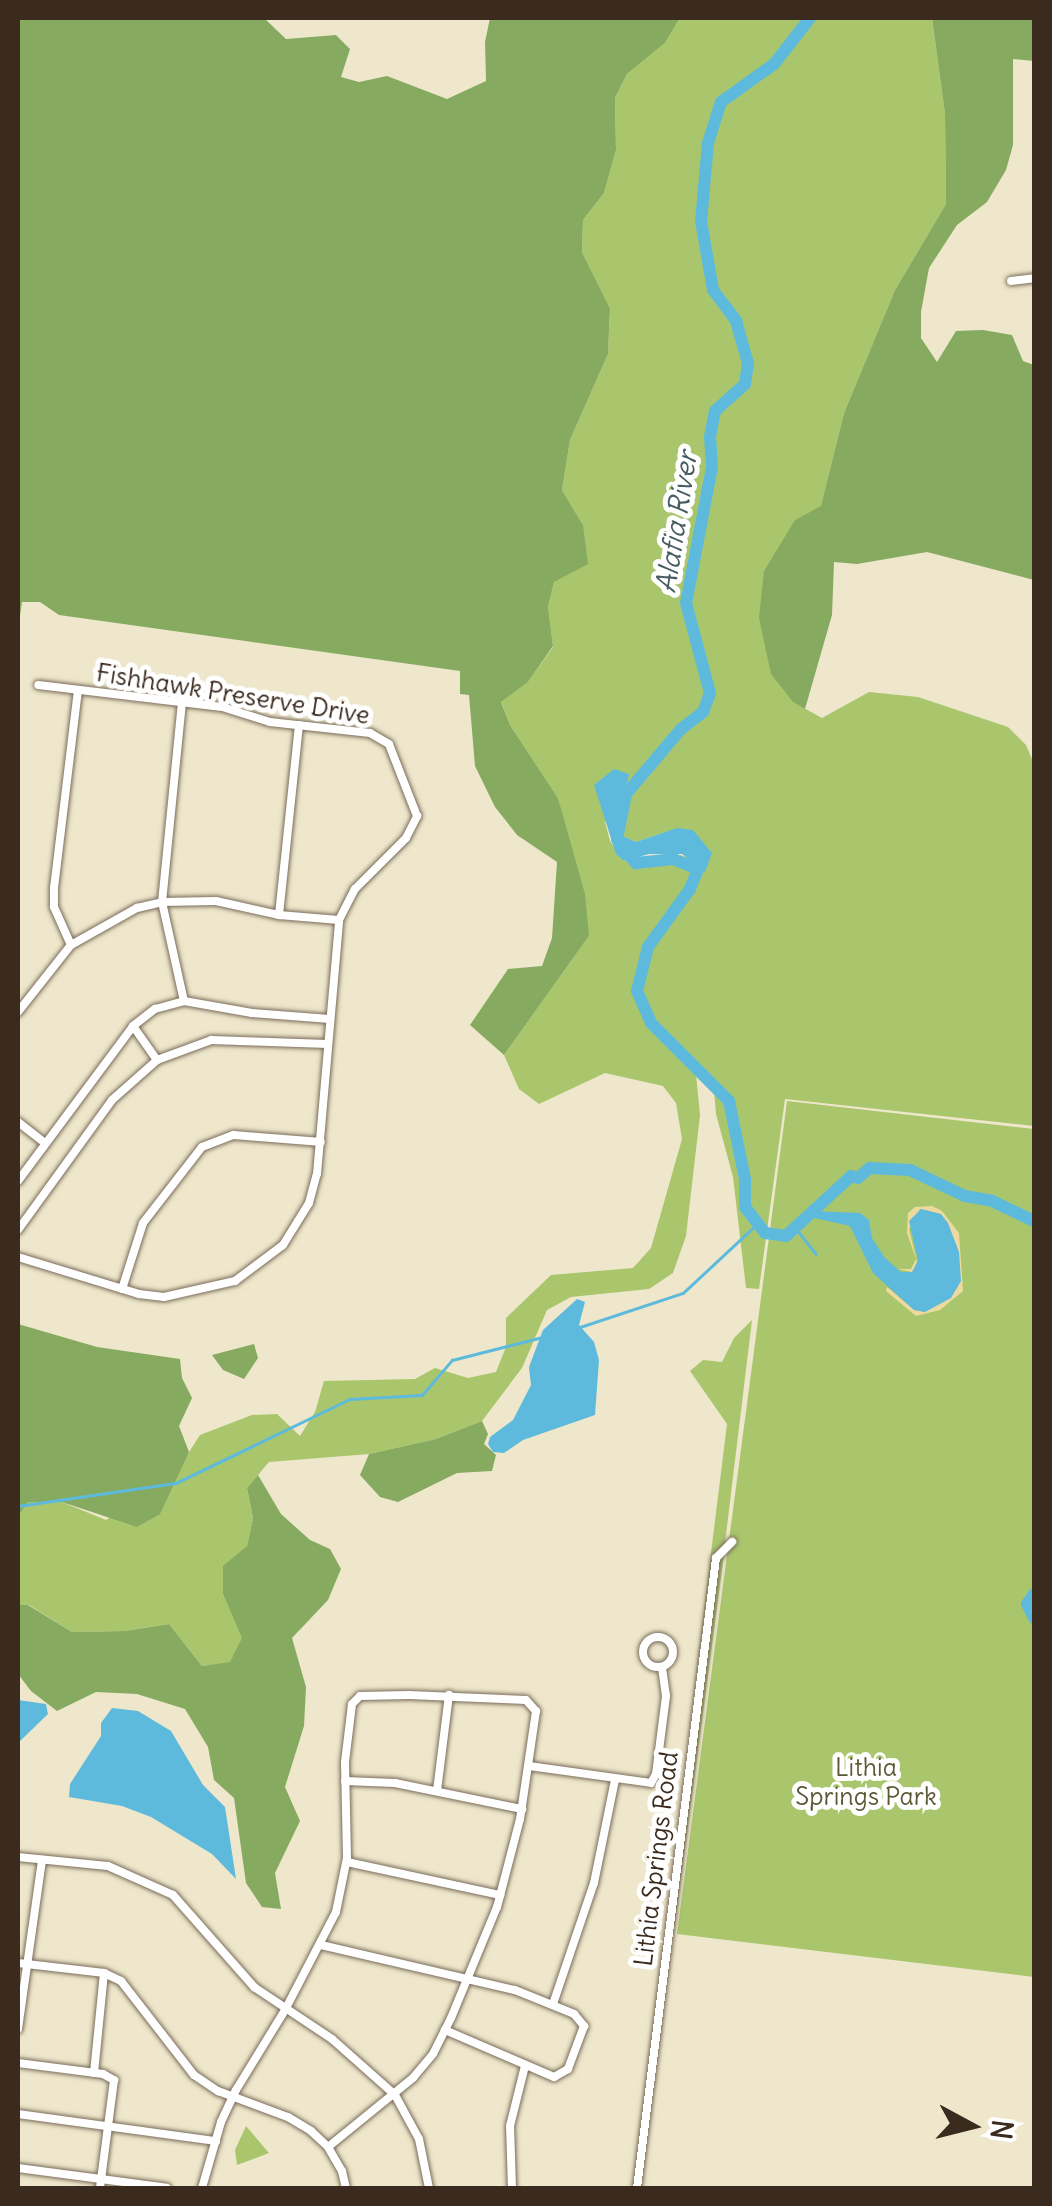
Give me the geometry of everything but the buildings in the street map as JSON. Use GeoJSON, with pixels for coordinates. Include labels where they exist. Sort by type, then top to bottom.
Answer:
{"type":"FeatureCollection","features":[{"type":"Feature","properties":{"kind":"street"},"geometry":{"type":"LineString","coordinates":[[1011,282],[1034,278]]}},
{"type":"Feature","properties":{"kind":"street","name":"Fishhawk Preserve Drive"},"geometry":{"type":"LineString","coordinates":[[18,1257],[122,1289],[164,1296],[236,1282],[257,1269],[282,1245],[310,1203],[321,1142],[339,920],[355,889],[414,828],[416,806],[383,739],[370,733],[299,725],[182,702],[38,685]]}},
{"type":"Feature","properties":{"kind":"street","name":"Fishhawk Preserve Drive"},"geometry":{"type":"LineString","coordinates":[[71,945],[54,908],[54,888],[78,690]]}},
{"type":"Feature","properties":{"kind":"street"},"geometry":{"type":"LineString","coordinates":[[182,702],[162,902],[184,1001]]}},
{"type":"Feature","properties":{"kind":"street"},"geometry":{"type":"LineString","coordinates":[[278,914],[299,725]]}},
{"type":"Feature","properties":{"kind":"street"},"geometry":{"type":"LineString","coordinates":[[18,1012],[71,945],[111,918],[162,902],[216,901],[278,914],[339,920]]}},
{"type":"Feature","properties":{"kind":"street"},"geometry":{"type":"LineString","coordinates":[[18,1181],[133,1026],[155,1009],[184,1001],[266,1015],[330,1019]]}},
{"type":"Feature","properties":{"kind":"street"},"geometry":{"type":"LineString","coordinates":[[133,1026],[157,1060]]}},
{"type":"Feature","properties":{"kind":"street"},"geometry":{"type":"LineString","coordinates":[[18,1230],[112,1100],[157,1060],[211,1040],[328,1044]]}},
{"type":"Feature","properties":{"kind":"street"},"geometry":{"type":"LineString","coordinates":[[18,1122],[45,1143]]}},
{"type":"Feature","properties":{"kind":"street"},"geometry":{"type":"LineString","coordinates":[[122,1289],[143,1223],[202,1147],[234,1136],[321,1142]]}},
{"type":"Feature","properties":{"kind":"street","name":"Lithia Springs Road"},"geometry":{"type":"LineString","coordinates":[[636,2188],[716,1558],[732,1542]]}},
{"type":"Feature","properties":{"kind":"street"},"geometry":{"type":"LineString","coordinates":[[652,1638],[664,1638],[672,1648],[671,1660],[662,1667],[650,1666],[644,1659],[643,1648],[652,1638]]}},
{"type":"Feature","properties":{"kind":"street"},"geometry":{"type":"LineString","coordinates":[[529,1766],[643,1785],[656,1774],[666,1696],[662,1667]]}},
{"type":"Feature","properties":{"kind":"street"},"geometry":{"type":"LineString","coordinates":[[438,1791],[449,1694]]}},
{"type":"Feature","properties":{"kind":"street"},"geometry":{"type":"LineString","coordinates":[[202,2188],[232,2098],[286,2010],[336,1912],[346,1862],[345,1781],[352,1704],[360,1696],[449,1694],[526,1700],[536,1711],[522,1808],[500,1895],[469,1976],[445,2030],[421,2069],[396,2094],[328,2146]]}},
{"type":"Feature","properties":{"kind":"street"},"geometry":{"type":"LineString","coordinates":[[553,2004],[594,1883],[616,1780]]}},
{"type":"Feature","properties":{"kind":"street"},"geometry":{"type":"LineString","coordinates":[[345,1781],[438,1791],[522,1808]]}},
{"type":"Feature","properties":{"kind":"street"},"geometry":{"type":"LineString","coordinates":[[18,1856],[108,1866],[174,1895],[242,1976],[332,2040],[396,2094],[419,2139],[429,2188]]}},
{"type":"Feature","properties":{"kind":"street"},"geometry":{"type":"LineString","coordinates":[[18,2028],[42,1860]]}},
{"type":"Feature","properties":{"kind":"street"},"geometry":{"type":"LineString","coordinates":[[346,1862],[500,1895]]}},
{"type":"Feature","properties":{"kind":"street"},"geometry":{"type":"LineString","coordinates":[[321,1945],[469,1976],[553,2004],[578,2016],[584,2024],[568,2069],[554,2077],[445,2030]]}},
{"type":"Feature","properties":{"kind":"street"},"geometry":{"type":"LineString","coordinates":[[18,1963],[104,1973],[130,1988],[194,2075],[232,2098],[288,2117],[328,2146],[346,2188]]}},
{"type":"Feature","properties":{"kind":"street"},"geometry":{"type":"LineString","coordinates":[[94,2073],[104,1973]]}},
{"type":"Feature","properties":{"kind":"street"},"geometry":{"type":"LineString","coordinates":[[18,2063],[94,2073],[114,2080],[101,2184]]}},
{"type":"Feature","properties":{"kind":"street"},"geometry":{"type":"LineString","coordinates":[[512,2188],[510,2126],[526,2066]]}},
{"type":"Feature","properties":{"kind":"street"},"geometry":{"type":"LineString","coordinates":[[18,2114],[216,2141]]}},
{"type":"Feature","properties":{"kind":"street"},"geometry":{"type":"LineString","coordinates":[[18,2168],[101,2184],[167,2188]]}},
{"type":"Feature","properties":{"kind":"green space"},"geometry":{"type":"Polygon","coordinates":[[[18,18],[264,18],[286,39],[336,35],[350,49],[341,77],[359,82],[387,76],[447,99],[486,81],[485,42],[490,18],[680,18],[665,43],[627,74],[615,98],[616,150],[604,193],[583,220],[582,252],[610,309],[608,354],[570,440],[562,490],[583,525],[588,564],[554,582],[548,607],[553,646],[528,682],[501,702],[510,725],[558,798],[585,894],[589,936],[504,1055],[470,1025],[508,969],[542,966],[552,938],[557,862],[517,835],[495,807],[475,766],[469,695],[460,694],[460,671],[59,615],[40,602],[22,602],[18,630],[18,18]]]}},
{"type":"Feature","properties":{"kind":"green space"},"geometry":{"type":"Polygon","coordinates":[[[680,18],[932,18],[945,114],[946,204],[895,290],[844,413],[821,507],[795,520],[793,702],[822,718],[869,692],[918,697],[1008,727],[1026,745],[1034,764],[1034,1126],[785,1099],[759,1289],[746,1288],[733,1177],[716,1114],[713,1079],[696,1074],[700,1115],[686,1236],[673,1273],[649,1289],[571,1297],[547,1310],[522,1368],[482,1421],[436,1439],[369,1454],[269,1462],[247,1488],[253,1518],[247,1546],[223,1594],[243,1638],[230,1663],[202,1666],[169,1624],[125,1631],[72,1632],[29,1605],[18,1604],[18,1516],[27,1502],[62,1502],[106,1520],[177,1471],[200,1435],[252,1415],[277,1414],[300,1436],[315,1412],[324,1381],[415,1379],[435,1368],[468,1378],[496,1372],[506,1347],[506,1318],[551,1275],[633,1268],[651,1248],[682,1139],[676,1103],[663,1086],[605,1073],[539,1104],[519,1089],[504,1055],[589,936],[558,798],[510,725],[501,701],[528,682],[553,647],[548,607],[554,582],[583,525],[562,490],[570,440],[608,354],[610,310],[582,252],[583,220],[604,193],[616,150],[615,98],[627,74],[665,43],[680,18]],[[623,795],[605,822],[610,841],[624,861],[676,854],[693,859],[666,832],[636,842],[623,836],[623,795]]]}},
{"type":"Feature","properties":{"kind":"green space"},"geometry":{"type":"Polygon","coordinates":[[[932,18],[1034,18],[1034,61],[1013,59],[1013,145],[1006,170],[987,202],[957,225],[929,268],[921,338],[937,362],[956,331],[1012,335],[1023,361],[1034,365],[1034,580],[927,552],[857,564],[834,562],[832,615],[805,709],[793,702],[771,674],[759,618],[764,571],[795,520],[821,506],[844,413],[895,290],[946,204],[945,114],[932,18]]]}},
{"type":"Feature","properties":{"kind":"green space","name":"Lithia Springs Park"},"geometry":{"type":"Polygon","coordinates":[[[787,1101],[1034,1129],[1034,1977],[677,1934],[787,1101]]]}},
{"type":"Feature","properties":{"kind":"green space"},"geometry":{"type":"Polygon","coordinates":[[[752,1320],[725,1543],[712,1558],[688,1738],[727,1424],[690,1371],[703,1360],[722,1362],[734,1338],[752,1320]]]}},
{"type":"Feature","properties":{"kind":"green space"},"geometry":{"type":"Polygon","coordinates":[[[18,1324],[97,1347],[180,1359],[182,1378],[192,1398],[179,1426],[189,1452],[160,1514],[137,1527],[62,1502],[28,1502],[18,1516],[18,1324]]]}},
{"type":"Feature","properties":{"kind":"green space"},"geometry":{"type":"Polygon","coordinates":[[[254,1344],[258,1358],[244,1379],[223,1370],[212,1355],[254,1344]]]}},
{"type":"Feature","properties":{"kind":"green space"},"geometry":{"type":"Polygon","coordinates":[[[482,1421],[488,1434],[484,1444],[496,1455],[492,1471],[457,1473],[398,1502],[380,1497],[360,1475],[369,1454],[436,1439],[482,1421]]]}},
{"type":"Feature","properties":{"kind":"green space"},"geometry":{"type":"Polygon","coordinates":[[[258,1475],[281,1514],[310,1540],[330,1549],[341,1569],[328,1600],[292,1638],[306,1687],[304,1726],[285,1787],[300,1821],[275,1873],[281,1909],[262,1907],[246,1883],[234,1798],[214,1780],[208,1747],[185,1709],[137,1694],[96,1692],[57,1711],[31,1691],[18,1674],[18,1604],[28,1605],[72,1632],[125,1631],[169,1624],[202,1666],[230,1662],[242,1638],[223,1594],[223,1566],[247,1546],[253,1518],[247,1488],[258,1475]]]}},
{"type":"Feature","properties":{"kind":"green space"},"geometry":{"type":"Polygon","coordinates":[[[724,1555],[674,1931],[671,1930],[719,1560],[724,1555]]]}},
{"type":"Feature","properties":{"kind":"green space"},"geometry":{"type":"Polygon","coordinates":[[[246,2126],[269,2153],[237,2165],[235,2150],[246,2126]]]}},
{"type":"Feature","properties":{"kind":"sand"},"geometry":{"type":"Polygon","coordinates":[[[932,1206],[942,1211],[959,1233],[963,1291],[940,1310],[916,1316],[886,1291],[887,1287],[914,1310],[925,1312],[941,1214],[920,1209],[909,1229],[918,1266],[912,1272],[898,1269],[911,1269],[916,1259],[907,1233],[908,1213],[915,1207],[932,1206]]]}},
{"type":"Feature","properties":{"kind":"water"},"geometry":{"type":"Polygon","coordinates":[[[614,769],[629,774],[621,815],[623,836],[636,842],[677,828],[693,830],[712,853],[705,872],[682,854],[649,854],[624,861],[616,854],[594,785],[614,769]]]}},
{"type":"Feature","properties":{"kind":"water"},"geometry":{"type":"Polygon","coordinates":[[[921,1209],[941,1214],[948,1223],[959,1252],[961,1281],[951,1298],[925,1312],[914,1310],[873,1273],[850,1226],[805,1216],[810,1211],[860,1213],[869,1220],[872,1238],[885,1258],[901,1272],[912,1272],[918,1260],[909,1221],[921,1209]]]}},
{"type":"Feature","properties":{"kind":"water"},"geometry":{"type":"Polygon","coordinates":[[[577,1299],[585,1302],[579,1325],[594,1342],[599,1360],[595,1415],[523,1440],[504,1453],[493,1452],[488,1444],[490,1437],[513,1420],[531,1385],[529,1367],[543,1330],[577,1299]]]}},
{"type":"Feature","properties":{"kind":"water"},"geometry":{"type":"Polygon","coordinates":[[[18,1700],[46,1704],[48,1714],[18,1743],[18,1700]]]}},
{"type":"Feature","properties":{"kind":"water"},"geometry":{"type":"Polygon","coordinates":[[[112,1708],[138,1711],[171,1731],[203,1785],[225,1807],[236,1879],[212,1854],[151,1817],[122,1806],[69,1797],[70,1784],[101,1736],[101,1723],[112,1708]]]}},
{"type":"Feature","properties":{"kind":"waterway","name":"Alafia River"},"geometry":{"type":"LineString","coordinates":[[810,18],[774,64],[721,102],[708,143],[701,221],[713,290],[736,321],[748,363],[745,384],[715,411],[710,437],[712,467],[686,603],[710,693],[703,712],[681,729],[626,794],[617,839],[636,863],[673,859],[698,869],[690,889],[648,947],[637,991],[651,1023],[729,1101],[745,1179],[745,1207],[765,1233],[786,1236],[851,1176],[858,1178],[870,1168],[910,1170],[965,1196],[992,1201],[1034,1221]]}},
{"type":"Feature","properties":{"kind":"waterway"},"geometry":{"type":"LineString","coordinates":[[580,1327],[683,1293],[756,1225]]}},
{"type":"Feature","properties":{"kind":"waterway"},"geometry":{"type":"LineString","coordinates":[[795,1227],[816,1254]]}},
{"type":"Feature","properties":{"kind":"waterway"},"geometry":{"type":"LineString","coordinates":[[18,1506],[176,1483],[350,1399],[422,1395],[452,1360],[543,1337]]}},
{"type":"Feature","properties":{"kind":"waterway","name":"Alafia River"},"geometry":{"type":"LineString","coordinates":[[1034,1594],[1027,1604],[1034,1618]]}}]}
